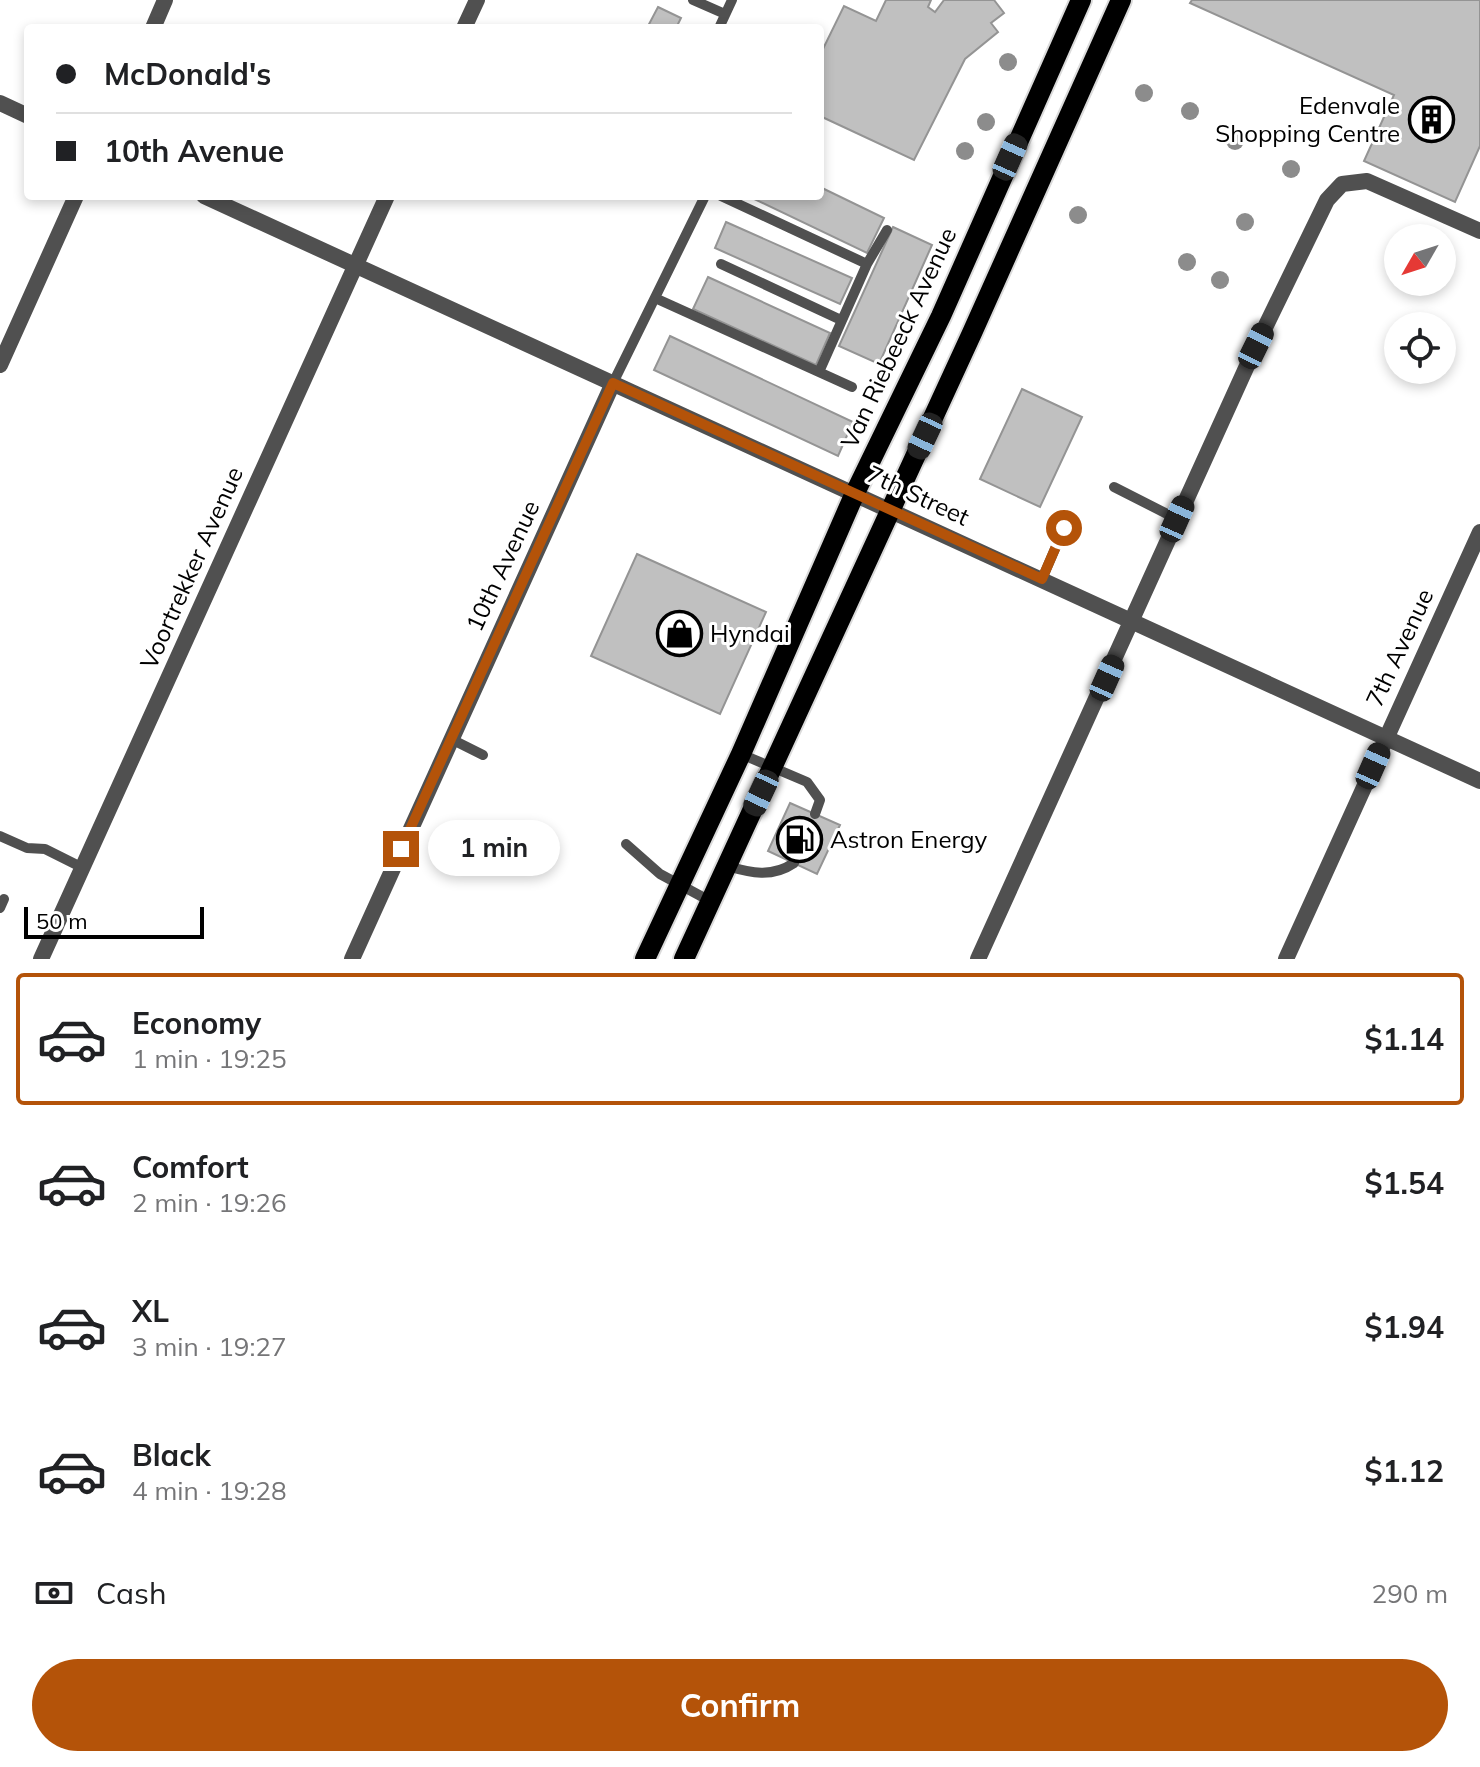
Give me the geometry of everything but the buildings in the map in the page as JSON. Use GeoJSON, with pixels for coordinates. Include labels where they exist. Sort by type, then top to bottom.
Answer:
{"type":"FeatureCollection","features":[{"type":"Feature","properties":{"kind":"main road","name":"Van Riebeeck Avenue"},"geometry":{"type":"LineString","coordinates":[[645,959],[677,885],[741,754],[855,493],[941,316],[1081,0]]}},
{"type":"Feature","properties":{"kind":"main road"},"geometry":{"type":"LineString","coordinates":[[684,959],[972,333],[1121,0]]}},
{"type":"Feature","properties":{"kind":"street"},"geometry":{"type":"LineString","coordinates":[[155,24],[165,0]]}},
{"type":"Feature","properties":{"kind":"street"},"geometry":{"type":"LineString","coordinates":[[466,24],[477,0]]}},
{"type":"Feature","properties":{"kind":"street"},"geometry":{"type":"LineString","coordinates":[[0,103],[24,114]]}},
{"type":"Feature","properties":{"kind":"street"},"geometry":{"type":"LineString","coordinates":[[978,959],[1256,346],[1327,200],[1342,184],[1367,181],[1480,231]]}},
{"type":"Feature","properties":{"kind":"street"},"geometry":{"type":"LineString","coordinates":[[0,365],[74,200]]}},
{"type":"Feature","properties":{"kind":"street","name":"7th Street"},"geometry":{"type":"LineString","coordinates":[[213,200],[1480,781]]}},
{"type":"Feature","properties":{"kind":"street","name":"Voortrekker Avenue"},"geometry":{"type":"LineString","coordinates":[[41,959],[385,200]]}},
{"type":"Feature","properties":{"kind":"street","name":"10th Avenue"},"geometry":{"type":"LineString","coordinates":[[352,959],[613,383]]}},
{"type":"Feature","properties":{"kind":"street","name":"7th Avenue"},"geometry":{"type":"LineString","coordinates":[[1286,959],[1480,532]]}},
{"type":"Feature","properties":{"kind":"lane"},"geometry":{"type":"LineString","coordinates":[[693,0],[725,14]]}},
{"type":"Feature","properties":{"kind":"lane"},"geometry":{"type":"LineString","coordinates":[[721,24],[732,0]]}},
{"type":"Feature","properties":{"kind":"lane","name":"10th Avenue"},"geometry":{"type":"LineString","coordinates":[[613,383],[703,200]]}},
{"type":"Feature","properties":{"kind":"lane"},"geometry":{"type":"LineString","coordinates":[[730,200],[867,264]]}},
{"type":"Feature","properties":{"kind":"lane"},"geometry":{"type":"LineString","coordinates":[[819,372],[867,264],[887,230]]}},
{"type":"Feature","properties":{"kind":"lane"},"geometry":{"type":"LineString","coordinates":[[721,264],[841,320]]}},
{"type":"Feature","properties":{"kind":"lane"},"geometry":{"type":"LineString","coordinates":[[655,298],[852,387]]}},
{"type":"Feature","properties":{"kind":"lane"},"geometry":{"type":"LineString","coordinates":[[1114,487],[1177,519]]}},
{"type":"Feature","properties":{"kind":"lane"},"geometry":{"type":"LineString","coordinates":[[1042,579],[1064,528]]}},
{"type":"Feature","properties":{"kind":"lane"},"geometry":{"type":"LineString","coordinates":[[451,739],[483,755]]}},
{"type":"Feature","properties":{"kind":"lane"},"geometry":{"type":"LineString","coordinates":[[741,754],[807,782],[820,800],[815,814]]}},
{"type":"Feature","properties":{"kind":"lane"},"geometry":{"type":"LineString","coordinates":[[0,836],[30,849],[45,849],[83,868]]}},
{"type":"Feature","properties":{"kind":"lane"},"geometry":{"type":"LineString","coordinates":[[626,844],[660,874],[710,901]]}},
{"type":"Feature","properties":{"kind":"lane"},"geometry":{"type":"LineString","coordinates":[[727,866],[755,874],[782,871],[794,863]]}},
{"type":"Feature","properties":{"kind":"place","name":"Edenvale Shopping Centre"},"geometry":{"type":"Point","coordinates":[1431,120]}},
{"type":"Feature","properties":{"kind":"place","name":"Hyndai"},"geometry":{"type":"Point","coordinates":[679,634]}},
{"type":"Feature","properties":{"kind":"place","name":"Astron Energy"},"geometry":{"type":"Point","coordinates":[799,840]}},
{"type":"Feature","properties":{"kind":"route"},"geometry":{"type":"LineString","coordinates":[[401,849],[613,383],[1042,579],[1064,528]]}}]}
